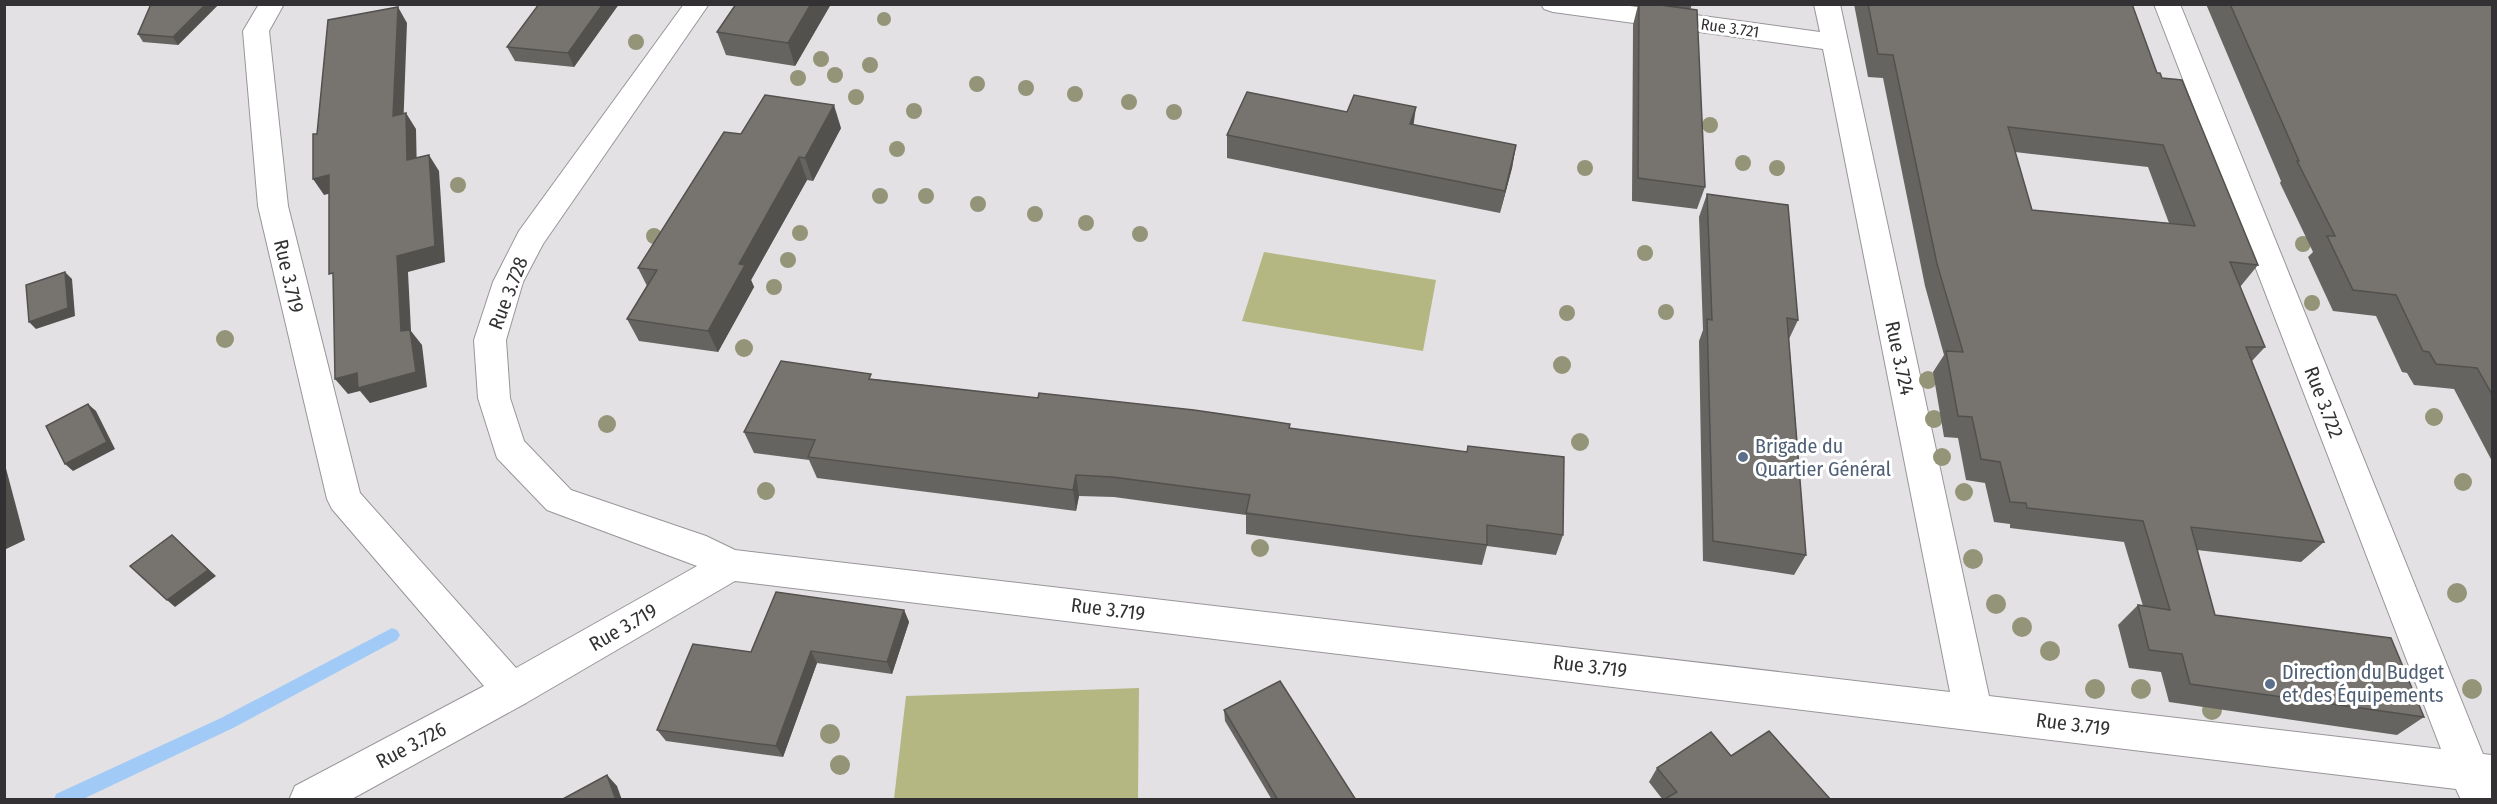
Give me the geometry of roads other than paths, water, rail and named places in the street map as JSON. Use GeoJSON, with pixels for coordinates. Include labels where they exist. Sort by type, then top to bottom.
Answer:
{"type":"FeatureCollection","features":[{"type":"Feature","properties":{"kind":"street","name":"Rue 3.719"},"geometry":{"type":"LineString","coordinates":[[272,4],[256,31],[273,206],[344,499],[512,691],[731,565],[1973,711],[2481,782]]}},
{"type":"Feature","properties":{"kind":"street","name":"Rue 3.728"},"geometry":{"type":"LineString","coordinates":[[696,4],[530,239],[508,282],[490,340],[494,398],[509,448],[559,500],[693,547],[731,565]]}},
{"type":"Feature","properties":{"kind":"street","name":"Rue 3.721"},"geometry":{"type":"LineString","coordinates":[[1553,4],[1835,42]]}},
{"type":"Feature","properties":{"kind":"street","name":"Rue 3.724"},"geometry":{"type":"LineString","coordinates":[[1827,4],[1973,711]]}},
{"type":"Feature","properties":{"kind":"street","name":"Rue 3.722"},"geometry":{"type":"LineString","coordinates":[[2167,4],[2481,782]]}},
{"type":"Feature","properties":{"kind":"street","name":"Rue 3.726"},"geometry":{"type":"LineString","coordinates":[[309,800],[512,691]]}},
{"type":"Feature","properties":{"kind":"waterway"},"geometry":{"type":"LineString","coordinates":[[62,800],[227,723],[392,635]]}},
{"type":"Feature","properties":{"kind":"place","name":"Brigade du Quartier Général"},"geometry":{"type":"Point","coordinates":[1743,457]}},
{"type":"Feature","properties":{"kind":"place","name":"Direction du Budget et des Équipements"},"geometry":{"type":"Point","coordinates":[2270,684]}}]}
